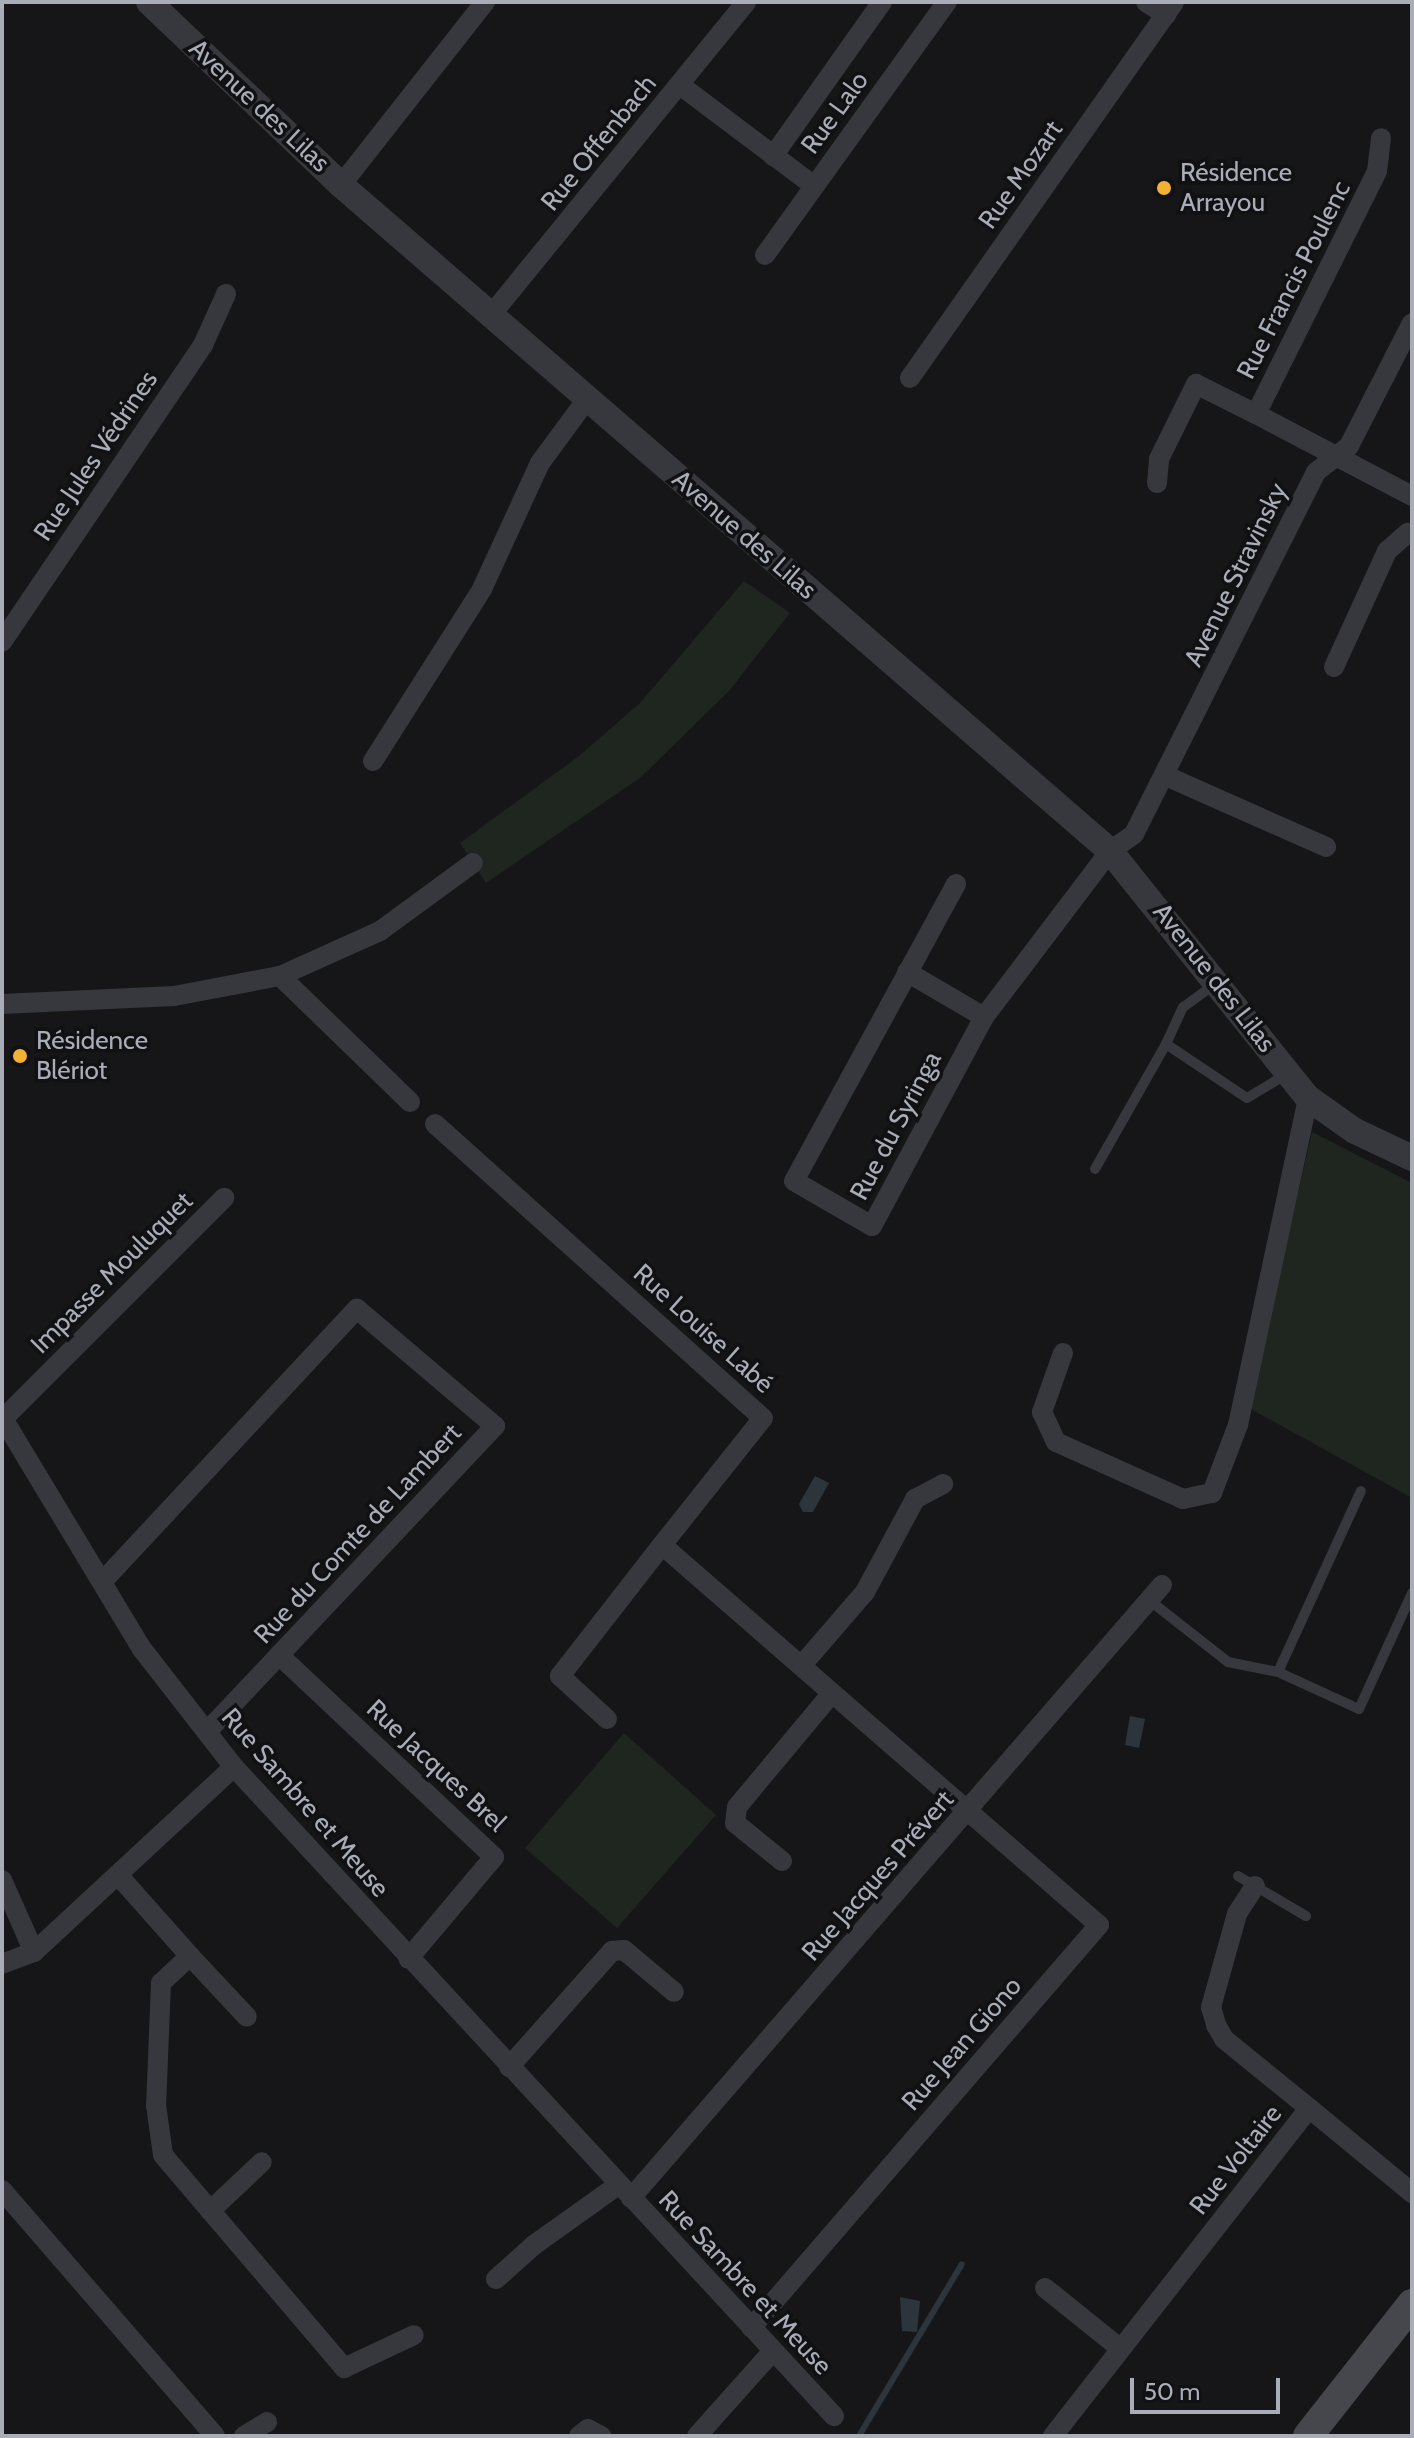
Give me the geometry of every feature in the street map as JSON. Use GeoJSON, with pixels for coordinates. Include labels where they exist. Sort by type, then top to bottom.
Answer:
{"type":"FeatureCollection","features":[{"type":"Feature","properties":{"kind":"main road"},"geometry":{"type":"LineString","coordinates":[[1308,2436],[1412,2304]]}},
{"type":"Feature","properties":{"kind":"street","name":"Avenue des Lilas"},"geometry":{"type":"LineString","coordinates":[[149,2],[341,185],[1110,851],[1308,1098],[1355,1131],[1412,1158]]}},
{"type":"Feature","properties":{"kind":"street"},"geometry":{"type":"LineString","coordinates":[[341,185],[485,2]]}},
{"type":"Feature","properties":{"kind":"street","name":"Rue Offenbach"},"geometry":{"type":"LineString","coordinates":[[491,315],[746,2]]}},
{"type":"Feature","properties":{"kind":"street","name":"Rue Lalo"},"geometry":{"type":"LineString","coordinates":[[773,156],[882,2]]}},
{"type":"Feature","properties":{"kind":"street","name":"Rue Lalo"},"geometry":{"type":"LineString","coordinates":[[765,255],[947,2]]}},
{"type":"Feature","properties":{"kind":"street"},"geometry":{"type":"LineString","coordinates":[[1146,2],[1170,8]]}},
{"type":"Feature","properties":{"kind":"street","name":"Rue Mozart"},"geometry":{"type":"LineString","coordinates":[[910,378],[1170,8]]}},
{"type":"Feature","properties":{"kind":"street"},"geometry":{"type":"LineString","coordinates":[[680,85],[814,186]]}},
{"type":"Feature","properties":{"kind":"street","name":"Rue Francis Poulenc"},"geometry":{"type":"LineString","coordinates":[[1157,483],[1159,459],[1196,384],[1256,414],[1377,171],[1381,138]]}},
{"type":"Feature","properties":{"kind":"street","name":"Rue Jules Védrines"},"geometry":{"type":"LineString","coordinates":[[2,642],[203,345],[226,294]]}},
{"type":"Feature","properties":{"kind":"street","name":"Avenue Stravinsky"},"geometry":{"type":"LineString","coordinates":[[1110,851],[1134,834],[1166,776],[1311,481],[1349,446],[1412,323]]}},
{"type":"Feature","properties":{"kind":"street"},"geometry":{"type":"LineString","coordinates":[[373,761],[482,589],[540,463],[587,399]]}},
{"type":"Feature","properties":{"kind":"street"},"geometry":{"type":"LineString","coordinates":[[1256,414],[1412,496]]}},
{"type":"Feature","properties":{"kind":"street"},"geometry":{"type":"LineString","coordinates":[[1334,667],[1387,551],[1411,531]]}},
{"type":"Feature","properties":{"kind":"street"},"geometry":{"type":"LineString","coordinates":[[1166,776],[1326,847]]}},
{"type":"Feature","properties":{"kind":"street","name":"Rue du Syringa"},"geometry":{"type":"LineString","coordinates":[[956,884],[794,1181],[872,1226],[984,1017],[1110,851]]}},
{"type":"Feature","properties":{"kind":"street"},"geometry":{"type":"LineString","coordinates":[[2,1004],[174,996],[280,976],[380,931],[473,863]]}},
{"type":"Feature","properties":{"kind":"street"},"geometry":{"type":"LineString","coordinates":[[907,972],[984,1017]]}},
{"type":"Feature","properties":{"kind":"street"},"geometry":{"type":"LineString","coordinates":[[280,976],[410,1102]]}},
{"type":"Feature","properties":{"kind":"street"},"geometry":{"type":"LineString","coordinates":[[1063,1353],[1042,1412],[1056,1442],[1183,1499],[1212,1493],[1238,1425],[1308,1098]]}},
{"type":"Feature","properties":{"kind":"street","name":"Rue Louise Labé"},"geometry":{"type":"LineString","coordinates":[[435,1124],[763,1418],[662,1545]]}},
{"type":"Feature","properties":{"kind":"street","name":"Impasse Mouluquet"},"geometry":{"type":"LineString","coordinates":[[2,1418],[224,1198]]}},
{"type":"Feature","properties":{"kind":"street","name":"Rue du Comte de Lambert"},"geometry":{"type":"LineString","coordinates":[[102,1582],[357,1309],[495,1426],[207,1732]]}},
{"type":"Feature","properties":{"kind":"street","name":"Rue Sambre et Meuse"},"geometry":{"type":"LineString","coordinates":[[2,1418],[142,1649],[234,1767],[408,1959],[834,2416]]}},
{"type":"Feature","properties":{"kind":"street"},"geometry":{"type":"LineString","coordinates":[[802,1665],[865,1592],[915,1499],[943,1484]]}},
{"type":"Feature","properties":{"kind":"street"},"geometry":{"type":"LineString","coordinates":[[607,1719],[560,1676],[662,1545],[968,1811]]}},
{"type":"Feature","properties":{"kind":"street","name":"Rue Jacques Prévert"},"geometry":{"type":"LineString","coordinates":[[624,2191],[968,1811],[1155,1593]]}},
{"type":"Feature","properties":{"kind":"street","name":"Rue Jacques Brel"},"geometry":{"type":"LineString","coordinates":[[279,1655],[494,1857],[408,1959]]}},
{"type":"Feature","properties":{"kind":"street"},"geometry":{"type":"LineString","coordinates":[[782,1861],[735,1823],[737,1807],[832,1693]]}},
{"type":"Feature","properties":{"kind":"street"},"geometry":{"type":"LineString","coordinates":[[2,1964],[34,1952],[234,1767]]}},
{"type":"Feature","properties":{"kind":"street","name":"Rue Jean Giono"},"geometry":{"type":"LineString","coordinates":[[751,2328],[1099,1925],[968,1811]]}},
{"type":"Feature","properties":{"kind":"street"},"geometry":{"type":"LineString","coordinates":[[118,1875],[247,2017]]}},
{"type":"Feature","properties":{"kind":"street"},"geometry":{"type":"LineString","coordinates":[[2,1880],[34,1952]]}},
{"type":"Feature","properties":{"kind":"street"},"geometry":{"type":"LineString","coordinates":[[1247,1881],[1211,2007],[1224,2039],[1309,2108]]}},
{"type":"Feature","properties":{"kind":"street"},"geometry":{"type":"LineString","coordinates":[[509,2067],[612,1951],[624,1950],[674,1992]]}},
{"type":"Feature","properties":{"kind":"street"},"geometry":{"type":"LineString","coordinates":[[190,1956],[161,1983],[156,2105],[163,2155],[344,2368],[414,2335]]}},
{"type":"Feature","properties":{"kind":"street","name":"Rue Voltaire"},"geometry":{"type":"LineString","coordinates":[[1053,2436],[1309,2108],[1412,2193]]}},
{"type":"Feature","properties":{"kind":"street"},"geometry":{"type":"LineString","coordinates":[[210,2211],[262,2162]]}},
{"type":"Feature","properties":{"kind":"street"},"geometry":{"type":"LineString","coordinates":[[2,2190],[215,2436]]}},
{"type":"Feature","properties":{"kind":"street"},"geometry":{"type":"LineString","coordinates":[[496,2279],[534,2245],[624,2191]]}},
{"type":"Feature","properties":{"kind":"street"},"geometry":{"type":"LineString","coordinates":[[1045,2288],[1121,2349]]}},
{"type":"Feature","properties":{"kind":"street"},"geometry":{"type":"LineString","coordinates":[[697,2436],[772,2352]]}},
{"type":"Feature","properties":{"kind":"street"},"geometry":{"type":"LineString","coordinates":[[244,2436],[267,2422]]}},
{"type":"Feature","properties":{"kind":"street"},"geometry":{"type":"LineString","coordinates":[[579,2436],[588,2429],[601,2436]]}},
{"type":"Feature","properties":{"kind":"lane"},"geometry":{"type":"LineString","coordinates":[[1095,1169],[1166,1044],[1183,1007],[1217,983]]}},
{"type":"Feature","properties":{"kind":"lane"},"geometry":{"type":"LineString","coordinates":[[1166,1044],[1247,1098],[1288,1073]]}},
{"type":"Feature","properties":{"kind":"lane"},"geometry":{"type":"LineString","coordinates":[[1278,1672],[1361,1491]]}},
{"type":"Feature","properties":{"kind":"lane"},"geometry":{"type":"LineString","coordinates":[[1155,1593],[1228,1662],[1278,1672],[1359,1709],[1412,1593]]}},
{"type":"Feature","properties":{"kind":"lane"},"geometry":{"type":"LineString","coordinates":[[1247,1881],[1306,1916]]}},
{"type":"Feature","properties":{"kind":"shaded area"},"geometry":{"type":"Polygon","coordinates":[[[744,581],[790,613],[729,691],[641,777],[486,883],[460,843],[579,756],[640,703],[744,581]]]}},
{"type":"Feature","properties":{"kind":"shaded area"},"geometry":{"type":"Polygon","coordinates":[[[1312,1132],[1412,1183],[1412,1498],[1249,1408],[1312,1132]]]}},
{"type":"Feature","properties":{"kind":"shaded area"},"geometry":{"type":"Polygon","coordinates":[[[815,1476],[829,1483],[813,1512],[803,1512],[799,1504],[815,1476]]]}},
{"type":"Feature","properties":{"kind":"shaded area"},"geometry":{"type":"Polygon","coordinates":[[[1130,1716],[1145,1719],[1139,1748],[1125,1745],[1130,1716]]]}},
{"type":"Feature","properties":{"kind":"shaded area"},"geometry":{"type":"Polygon","coordinates":[[[624,1733],[716,1815],[617,1928],[525,1848],[624,1733]]]}},
{"type":"Feature","properties":{"kind":"shaded area"},"geometry":{"type":"Polygon","coordinates":[[[900,2297],[920,2301],[917,2332],[902,2331],[900,2297]]]}},
{"type":"Feature","properties":{"kind":"waterway"},"geometry":{"type":"LineString","coordinates":[[859,2436],[962,2264]]}},
{"type":"Feature","properties":{"kind":"place","name":"Résidence Arrayou"},"geometry":{"type":"Point","coordinates":[1164,188]}},
{"type":"Feature","properties":{"kind":"place","name":"Résidence Blériot"},"geometry":{"type":"Point","coordinates":[20,1056]}}]}
